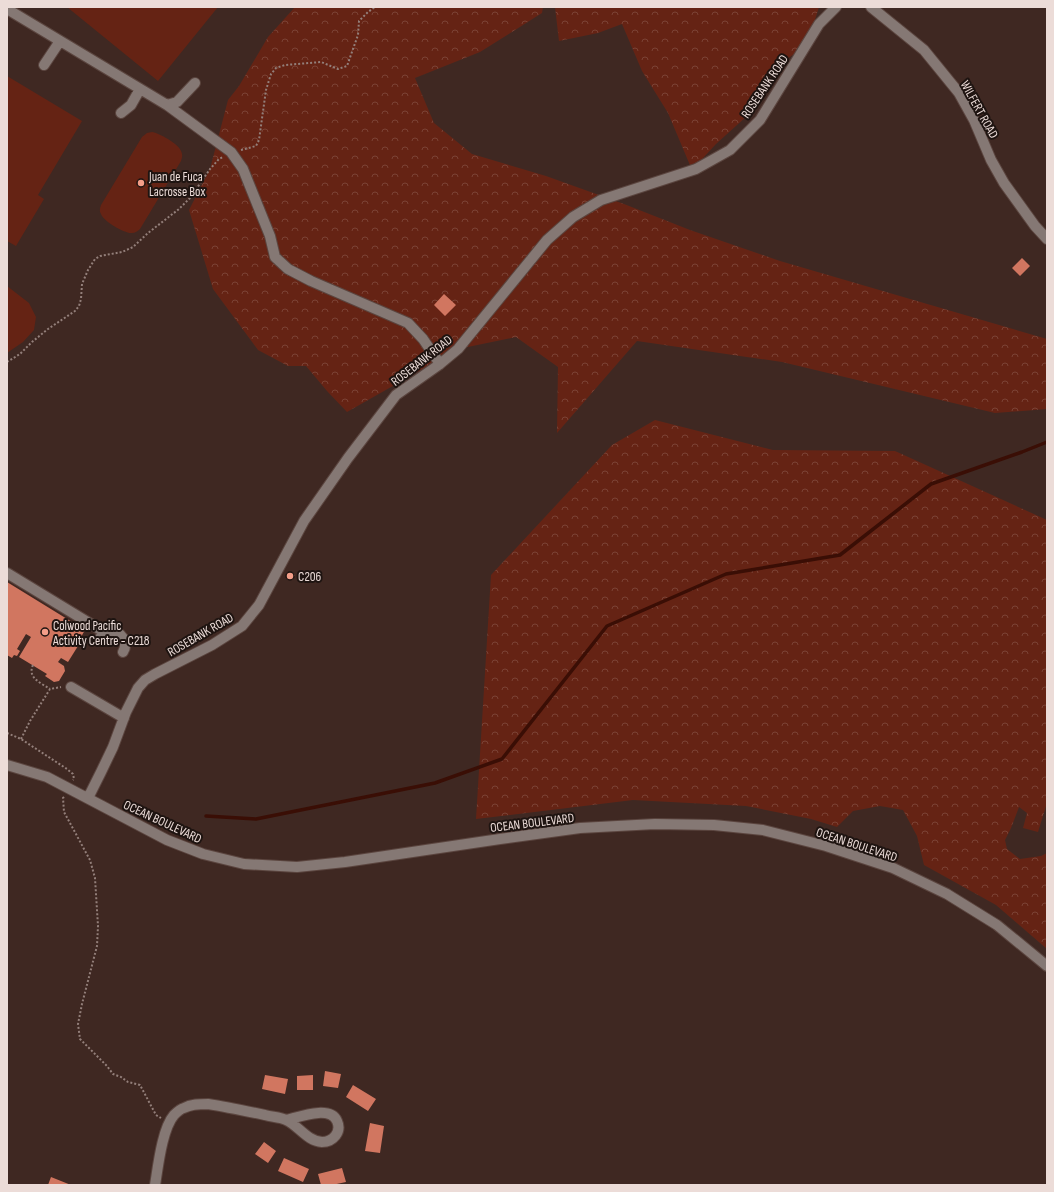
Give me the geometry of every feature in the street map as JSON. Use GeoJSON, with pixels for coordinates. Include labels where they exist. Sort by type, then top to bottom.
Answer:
{"type":"FeatureCollection","features":[{"type":"Feature","properties":{"kind":"street","name":"ROSEBANK ROAD"},"geometry":{"type":"LineString","coordinates":[[88,798],[138,688],[145,680],[155,674],[212,646],[242,626],[259,604],[304,521],[348,458],[396,395],[440,364],[458,349],[547,240],[573,217],[601,200],[696,170],[730,150],[760,120],[819,24],[836,7]]}},
{"type":"Feature","properties":{"kind":"street","name":"WILFERT ROAD"},"geometry":{"type":"LineString","coordinates":[[871,7],[924,50],[959,93],[974,120],[991,160],[1004,183],[1035,226],[1047,239]]}},
{"type":"Feature","properties":{"kind":"street"},"geometry":{"type":"LineString","coordinates":[[7,9],[167,105],[231,152],[244,169],[270,236],[275,257],[288,269],[311,281],[408,323],[423,338],[440,364]]}},
{"type":"Feature","properties":{"kind":"street"},"geometry":{"type":"LineString","coordinates":[[44,65],[60,41]]}},
{"type":"Feature","properties":{"kind":"street"},"geometry":{"type":"LineString","coordinates":[[167,105],[177,102],[195,82]]}},
{"type":"Feature","properties":{"kind":"street"},"geometry":{"type":"LineString","coordinates":[[121,112],[131,104],[140,89]]}},
{"type":"Feature","properties":{"kind":"street"},"geometry":{"type":"LineString","coordinates":[[7,573],[102,635],[110,631],[118,633],[126,642],[126,647],[123,652]]}},
{"type":"Feature","properties":{"kind":"street"},"geometry":{"type":"LineString","coordinates":[[71,687],[124,718]]}},
{"type":"Feature","properties":{"kind":"street","name":"OCEAN BOULEVARD"},"geometry":{"type":"LineString","coordinates":[[7,765],[47,777],[167,840],[203,854],[244,864],[297,867],[345,862],[580,828],[655,824],[714,825],[763,830],[826,846],[893,868],[947,894],[997,925],[1047,966]]}},
{"type":"Feature","properties":{"kind":"street"},"geometry":{"type":"LineString","coordinates":[[155,1185],[163,1143],[169,1123],[174,1114],[184,1108],[195,1104],[208,1104],[286,1120],[310,1138],[323,1142],[334,1138],[338,1127],[335,1118],[325,1112],[319,1112],[286,1120]]}},
{"type":"Feature","properties":{"kind":"path"},"geometry":{"type":"LineString","coordinates":[[7,362],[20,354],[48,329],[75,311],[79,306],[81,299],[84,278],[95,259],[100,256],[122,252],[133,247],[190,198],[210,169],[219,160],[231,152],[256,146],[260,140],[266,90],[271,74],[276,68],[284,64],[321,62],[338,69],[347,66],[358,35],[360,21],[375,7]]}},
{"type":"Feature","properties":{"kind":"path"},"geometry":{"type":"LineString","coordinates":[[33,665],[31,668],[32,676],[35,680],[50,689],[71,687]]}},
{"type":"Feature","properties":{"kind":"path"},"geometry":{"type":"LineString","coordinates":[[21,739],[30,721],[50,689]]}},
{"type":"Feature","properties":{"kind":"path"},"geometry":{"type":"LineString","coordinates":[[7,733],[21,739],[73,774],[74,779],[63,798],[64,812],[90,860],[95,878],[97,919],[97,946],[78,1024],[80,1039],[114,1074],[128,1082],[140,1085],[156,1115],[169,1123]]}},
{"type":"Feature","properties":{"kind":"green space"},"geometry":{"type":"Polygon","coordinates":[[[67,7],[218,7],[158,81],[67,7]]]}},
{"type":"Feature","properties":{"kind":"green space"},"geometry":{"type":"Polygon","coordinates":[[[295,7],[543,7],[542,13],[480,52],[415,78],[434,123],[472,154],[546,176],[690,230],[780,261],[1047,339],[1047,409],[995,413],[782,362],[637,341],[557,433],[558,367],[516,337],[458,349],[347,412],[306,366],[288,366],[258,350],[213,289],[189,210],[210,169],[228,100],[239,86],[268,37],[295,7]]]}},
{"type":"Feature","properties":{"kind":"green space"},"geometry":{"type":"Polygon","coordinates":[[[555,7],[819,7],[807,45],[774,68],[764,80],[747,116],[716,144],[692,170],[668,113],[642,71],[622,24],[598,33],[559,41],[555,7]]]}},
{"type":"Feature","properties":{"kind":"green space"},"geometry":{"type":"Polygon","coordinates":[[[7,76],[82,121],[38,195],[44,199],[16,246],[7,241],[7,76]]]}},
{"type":"Feature","properties":{"kind":"green space","name":"Juan de Fuca Lacrosse Box"},"geometry":{"type":"Polygon","coordinates":[[[152,132],[177,145],[182,152],[182,159],[140,229],[134,233],[129,233],[106,220],[100,213],[100,208],[142,137],[147,133],[152,132]]]}},
{"type":"Feature","properties":{"kind":"green space"},"geometry":{"type":"Polygon","coordinates":[[[7,286],[29,303],[36,317],[34,330],[23,342],[7,353],[7,286]]]}},
{"type":"Feature","properties":{"kind":"green space"},"geometry":{"type":"Polygon","coordinates":[[[655,420],[773,450],[895,451],[1047,520],[1047,803],[1038,832],[1023,828],[1027,813],[1019,807],[1005,840],[1007,849],[1020,859],[1041,856],[1047,853],[1047,949],[996,905],[924,865],[917,836],[903,810],[880,806],[853,811],[837,827],[811,819],[746,806],[633,800],[476,819],[491,575],[612,445],[655,420]]]}},
{"type":"Feature","properties":{"kind":"building"},"geometry":{"type":"Polygon","coordinates":[[[1022,258],[1030,266],[1020,276],[1012,268],[1022,258]]]}},
{"type":"Feature","properties":{"kind":"building"},"geometry":{"type":"Polygon","coordinates":[[[444,294],[456,305],[445,316],[434,305],[444,294]]]}},
{"type":"Feature","properties":{"kind":"building","name":"C206"},"geometry":{"type":"Polygon","coordinates":[[[288,572],[295,575],[292,580],[286,577],[288,572]]]}},
{"type":"Feature","properties":{"kind":"building","name":"Colwood Pacific Activity Centre - C218"},"geometry":{"type":"Polygon","coordinates":[[[7,582],[85,630],[81,637],[83,638],[68,662],[61,658],[58,662],[64,666],[65,671],[59,681],[54,682],[45,676],[47,674],[19,657],[31,637],[26,634],[17,649],[20,651],[17,656],[14,655],[12,658],[7,655],[7,582]]]}},
{"type":"Feature","properties":{"kind":"building"},"geometry":{"type":"Polygon","coordinates":[[[325,1071],[341,1074],[338,1088],[323,1086],[325,1071]]]}},
{"type":"Feature","properties":{"kind":"building"},"geometry":{"type":"Polygon","coordinates":[[[265,1075],[288,1079],[285,1094],[262,1089],[265,1075]]]}},
{"type":"Feature","properties":{"kind":"building"},"geometry":{"type":"Polygon","coordinates":[[[313,1075],[313,1090],[297,1090],[297,1076],[313,1075]]]}},
{"type":"Feature","properties":{"kind":"building"},"geometry":{"type":"Polygon","coordinates":[[[353,1085],[376,1099],[368,1111],[346,1097],[353,1085]]]}},
{"type":"Feature","properties":{"kind":"building"},"geometry":{"type":"Polygon","coordinates":[[[370,1123],[384,1126],[380,1153],[365,1151],[370,1123]]]}},
{"type":"Feature","properties":{"kind":"building"},"geometry":{"type":"Polygon","coordinates":[[[264,1142],[276,1151],[268,1163],[255,1154],[264,1142]]]}},
{"type":"Feature","properties":{"kind":"building"},"geometry":{"type":"Polygon","coordinates":[[[284,1158],[309,1169],[303,1182],[278,1171],[284,1158]]]}},
{"type":"Feature","properties":{"kind":"building"},"geometry":{"type":"Polygon","coordinates":[[[342,1168],[346,1182],[332,1185],[321,1185],[318,1174],[342,1168]]]}},
{"type":"Feature","properties":{"kind":"building"},"geometry":{"type":"Polygon","coordinates":[[[51,1177],[71,1185],[48,1185],[51,1177]]]}},
{"type":"Feature","properties":{"kind":"waterway"},"geometry":{"type":"LineString","coordinates":[[206,816],[256,819],[435,783],[502,759],[607,626],[726,574],[840,555],[931,484],[1047,442]]}},
{"type":"Feature","properties":{"kind":"place","name":"Juan de Fuca Lacrosse Box"},"geometry":{"type":"Point","coordinates":[141,183]}},
{"type":"Feature","properties":{"kind":"place","name":"C206"},"geometry":{"type":"Point","coordinates":[290,576]}},
{"type":"Feature","properties":{"kind":"place","name":"Colwood Pacific Activity Centre - C218"},"geometry":{"type":"Point","coordinates":[45,632]}}]}
